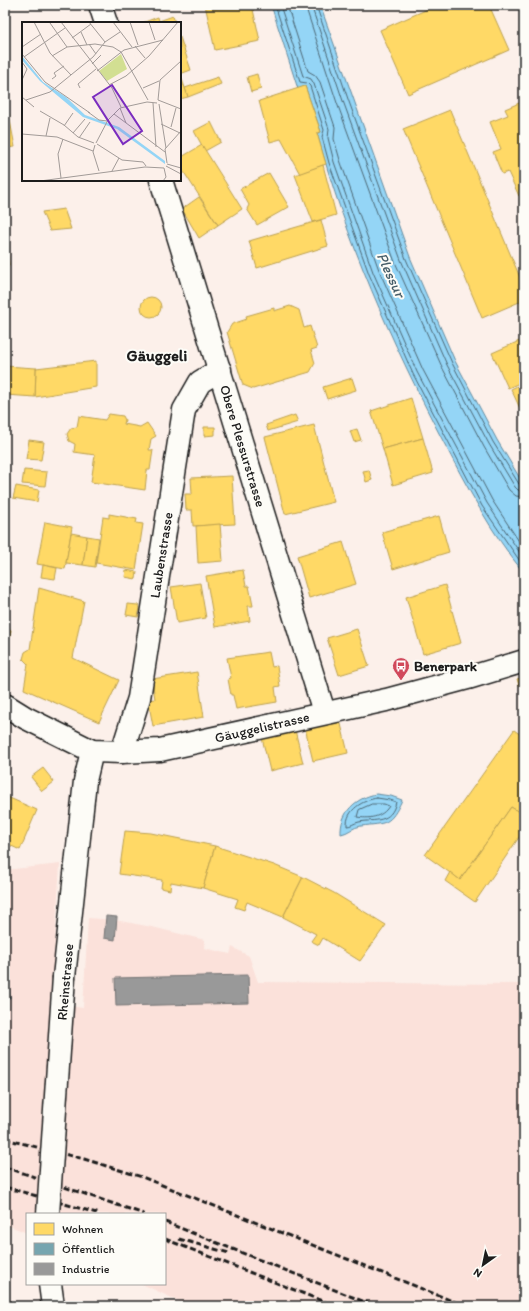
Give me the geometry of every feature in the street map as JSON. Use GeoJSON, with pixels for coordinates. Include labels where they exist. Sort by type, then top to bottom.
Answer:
{"type":"FeatureCollection","features":[{"type":"Feature","properties":{"kind":"street"},"geometry":{"type":"LineString","coordinates":[[100,5],[106,22]]}},
{"type":"Feature","properties":{"kind":"street","name":"Obere Plessurstrasse"},"geometry":{"type":"LineString","coordinates":[[161,181],[324,712]]}},
{"type":"Feature","properties":{"kind":"street","name":"Laubenstrasse"},"geometry":{"type":"LineString","coordinates":[[122,752],[139,698],[184,410],[200,382],[220,370]]}},
{"type":"Feature","properties":{"kind":"street","name":"Gäuggelistrasse"},"geometry":{"type":"LineString","coordinates":[[5,705],[26,718],[92,751],[122,752],[160,750],[324,712],[401,696],[524,661]]}},
{"type":"Feature","properties":{"kind":"street","name":"Rheinstrasse"},"geometry":{"type":"LineString","coordinates":[[48,1213],[64,977],[86,781],[92,751]]}},
{"type":"Feature","properties":{"kind":"street"},"geometry":{"type":"LineString","coordinates":[[50,1285],[53,1306]]}},
{"type":"Feature","properties":{"kind":"shaded area"},"geometry":{"type":"Polygon","coordinates":[[[60,864],[51,1003],[83,1008],[88,918],[115,920],[205,940],[204,948],[230,954],[232,947],[249,956],[258,982],[524,984],[524,1306],[189,1306],[144,1285],[166,1285],[166,1213],[26,1213],[26,1233],[5,1224],[5,870],[60,864]]]}},
{"type":"Feature","properties":{"kind":"water","name":"Plessur"},"geometry":{"type":"Polygon","coordinates":[[[271,5],[320,5],[410,257],[455,361],[497,440],[524,485],[524,573],[490,525],[451,456],[405,365],[371,289],[329,173],[317,133],[321,132],[305,86],[298,89],[271,5]]]}},
{"type":"Feature","properties":{"kind":"water"},"geometry":{"type":"Polygon","coordinates":[[[376,794],[391,796],[402,800],[394,815],[386,822],[358,827],[341,834],[343,819],[351,807],[362,799],[376,794]]]}},
{"type":"Feature","properties":{"kind":"building: Wohnen"},"geometry":{"type":"Polygon","coordinates":[[[205,5],[252,5],[260,41],[215,50],[205,5]]]}},
{"type":"Feature","properties":{"kind":"building: Wohnen"},"geometry":{"type":"Polygon","coordinates":[[[437,5],[489,5],[509,50],[408,94],[380,30],[437,5]]]}},
{"type":"Feature","properties":{"kind":"building: Wohnen"},"geometry":{"type":"Polygon","coordinates":[[[173,16],[175,22],[145,22],[158,17],[159,21],[173,16]]]}},
{"type":"Feature","properties":{"kind":"building: Wohnen"},"geometry":{"type":"Polygon","coordinates":[[[181,40],[191,70],[181,74],[181,40]]]}},
{"type":"Feature","properties":{"kind":"building: Wohnen"},"geometry":{"type":"Polygon","coordinates":[[[257,74],[261,89],[251,92],[247,77],[257,74]]]}},
{"type":"Feature","properties":{"kind":"building: Wohnen"},"geometry":{"type":"Polygon","coordinates":[[[181,76],[184,85],[181,86],[181,76]]]}},
{"type":"Feature","properties":{"kind":"building: Wohnen"},"geometry":{"type":"Polygon","coordinates":[[[218,77],[221,84],[188,97],[185,88],[218,77]]]}},
{"type":"Feature","properties":{"kind":"building: Wohnen"},"geometry":{"type":"Polygon","coordinates":[[[184,85],[188,97],[181,99],[181,86],[184,85]]]}},
{"type":"Feature","properties":{"kind":"building: Wohnen"},"geometry":{"type":"Polygon","coordinates":[[[305,86],[321,132],[317,133],[326,164],[300,174],[281,139],[270,142],[259,101],[305,86]]]}},
{"type":"Feature","properties":{"kind":"building: Wohnen"},"geometry":{"type":"Polygon","coordinates":[[[5,94],[15,147],[5,148],[5,94]]]}},
{"type":"Feature","properties":{"kind":"building: Wohnen"},"geometry":{"type":"Polygon","coordinates":[[[524,101],[524,194],[519,196],[508,172],[502,174],[493,152],[501,149],[490,122],[508,115],[505,109],[524,101]]]}},
{"type":"Feature","properties":{"kind":"building: Wohnen"},"geometry":{"type":"Polygon","coordinates":[[[450,110],[524,287],[524,300],[482,318],[403,129],[450,110]]]}},
{"type":"Feature","properties":{"kind":"building: Wohnen"},"geometry":{"type":"Polygon","coordinates":[[[211,122],[221,142],[205,151],[194,131],[211,122]]]}},
{"type":"Feature","properties":{"kind":"building: Wohnen"},"geometry":{"type":"Polygon","coordinates":[[[202,145],[242,209],[218,225],[181,168],[181,157],[202,145]]]}},
{"type":"Feature","properties":{"kind":"building: Wohnen"},"geometry":{"type":"Polygon","coordinates":[[[323,165],[336,215],[313,222],[295,175],[323,165]]]}},
{"type":"Feature","properties":{"kind":"building: Wohnen"},"geometry":{"type":"Polygon","coordinates":[[[269,173],[289,207],[257,225],[247,209],[249,205],[240,189],[269,173]]]}},
{"type":"Feature","properties":{"kind":"building: Wohnen"},"geometry":{"type":"Polygon","coordinates":[[[199,197],[218,225],[199,238],[182,209],[199,197]]]}},
{"type":"Feature","properties":{"kind":"building: Wohnen"},"geometry":{"type":"Polygon","coordinates":[[[64,209],[71,229],[50,231],[42,212],[64,209]]]}},
{"type":"Feature","properties":{"kind":"building: Wohnen"},"geometry":{"type":"Polygon","coordinates":[[[321,220],[328,246],[257,268],[249,241],[321,220]]]}},
{"type":"Feature","properties":{"kind":"building: Wohnen"},"geometry":{"type":"Polygon","coordinates":[[[5,238],[9,265],[5,266],[5,238]]]}},
{"type":"Feature","properties":{"kind":"building: Wohnen"},"geometry":{"type":"Polygon","coordinates":[[[151,297],[158,300],[161,307],[158,314],[151,317],[144,314],[141,307],[144,300],[151,297]]]}},
{"type":"Feature","properties":{"kind":"building: Wohnen"},"geometry":{"type":"Polygon","coordinates":[[[290,306],[299,310],[304,328],[310,326],[317,348],[311,350],[315,363],[310,372],[253,389],[243,385],[227,332],[232,324],[247,319],[246,316],[274,308],[274,311],[290,306]]]}},
{"type":"Feature","properties":{"kind":"building: Wohnen"},"geometry":{"type":"Polygon","coordinates":[[[524,339],[524,381],[508,388],[492,353],[524,339]]]}},
{"type":"Feature","properties":{"kind":"building: Wohnen"},"geometry":{"type":"Polygon","coordinates":[[[96,361],[96,387],[35,397],[36,368],[96,361]]]}},
{"type":"Feature","properties":{"kind":"building: Wohnen"},"geometry":{"type":"Polygon","coordinates":[[[5,366],[36,368],[35,397],[5,395],[5,366]]]}},
{"type":"Feature","properties":{"kind":"building: Wohnen"},"geometry":{"type":"Polygon","coordinates":[[[352,378],[356,390],[327,399],[323,387],[352,378]]]}},
{"type":"Feature","properties":{"kind":"building: Wohnen"},"geometry":{"type":"Polygon","coordinates":[[[524,383],[524,417],[511,389],[524,383]]]}},
{"type":"Feature","properties":{"kind":"building: Wohnen"},"geometry":{"type":"Polygon","coordinates":[[[411,398],[423,438],[383,449],[371,411],[411,398]]]}},
{"type":"Feature","properties":{"kind":"building: Wohnen"},"geometry":{"type":"Polygon","coordinates":[[[109,414],[123,416],[125,420],[124,424],[140,427],[147,423],[156,436],[151,439],[149,450],[153,450],[150,470],[147,470],[145,490],[91,482],[95,455],[74,452],[75,444],[69,441],[67,434],[71,428],[77,427],[79,416],[105,420],[109,414]]]}},
{"type":"Feature","properties":{"kind":"building: Wohnen"},"geometry":{"type":"Polygon","coordinates":[[[295,415],[298,422],[268,431],[266,425],[295,415]]]}},
{"type":"Feature","properties":{"kind":"building: Wohnen"},"geometry":{"type":"Polygon","coordinates":[[[314,425],[334,502],[285,514],[265,437],[314,425]]]}},
{"type":"Feature","properties":{"kind":"building: Wohnen"},"geometry":{"type":"Polygon","coordinates":[[[204,427],[215,427],[215,435],[204,436],[204,427]]]}},
{"type":"Feature","properties":{"kind":"building: Wohnen"},"geometry":{"type":"Polygon","coordinates":[[[357,429],[361,440],[354,442],[350,431],[357,429]]]}},
{"type":"Feature","properties":{"kind":"building: Wohnen"},"geometry":{"type":"Polygon","coordinates":[[[423,438],[433,473],[393,485],[383,449],[423,438]]]}},
{"type":"Feature","properties":{"kind":"building: Wohnen"},"geometry":{"type":"Polygon","coordinates":[[[29,440],[44,442],[41,460],[26,459],[29,440]]]}},
{"type":"Feature","properties":{"kind":"building: Wohnen"},"geometry":{"type":"Polygon","coordinates":[[[24,470],[47,472],[45,486],[22,484],[24,470]]]}},
{"type":"Feature","properties":{"kind":"building: Wohnen"},"geometry":{"type":"Polygon","coordinates":[[[369,470],[372,480],[366,482],[363,471],[369,470]]]}},
{"type":"Feature","properties":{"kind":"building: Wohnen"},"geometry":{"type":"Polygon","coordinates":[[[232,476],[235,524],[193,526],[192,510],[186,510],[185,494],[192,494],[191,478],[232,476]]]}},
{"type":"Feature","properties":{"kind":"building: Wohnen"},"geometry":{"type":"Polygon","coordinates":[[[16,486],[39,490],[37,502],[13,498],[16,486]]]}},
{"type":"Feature","properties":{"kind":"building: Wohnen"},"geometry":{"type":"Polygon","coordinates":[[[109,514],[137,519],[136,523],[143,524],[136,570],[96,563],[103,517],[109,518],[109,514]]]}},
{"type":"Feature","properties":{"kind":"building: Wohnen"},"geometry":{"type":"Polygon","coordinates":[[[439,516],[449,552],[393,569],[382,532],[439,516]]]}},
{"type":"Feature","properties":{"kind":"building: Wohnen"},"geometry":{"type":"Polygon","coordinates":[[[45,522],[72,527],[65,569],[37,564],[45,522]]]}},
{"type":"Feature","properties":{"kind":"building: Wohnen"},"geometry":{"type":"Polygon","coordinates":[[[220,524],[223,561],[198,563],[196,526],[220,524]]]}},
{"type":"Feature","properties":{"kind":"building: Wohnen"},"geometry":{"type":"Polygon","coordinates":[[[71,533],[87,536],[83,565],[66,563],[71,533]]]}},
{"type":"Feature","properties":{"kind":"building: Wohnen"},"geometry":{"type":"Polygon","coordinates":[[[87,536],[99,538],[95,567],[83,565],[87,536]]]}},
{"type":"Feature","properties":{"kind":"building: Wohnen"},"geometry":{"type":"Polygon","coordinates":[[[343,542],[356,584],[309,598],[297,556],[343,542]]]}},
{"type":"Feature","properties":{"kind":"building: Wohnen"},"geometry":{"type":"Polygon","coordinates":[[[43,565],[57,568],[55,579],[41,577],[43,565]]]}},
{"type":"Feature","properties":{"kind":"building: Wohnen"},"geometry":{"type":"Polygon","coordinates":[[[126,570],[137,572],[136,579],[125,577],[126,570]]]}},
{"type":"Feature","properties":{"kind":"building: Wohnen"},"geometry":{"type":"Polygon","coordinates":[[[243,570],[246,586],[249,586],[253,606],[248,606],[250,621],[215,627],[206,576],[243,570]]]}},
{"type":"Feature","properties":{"kind":"building: Wohnen"},"geometry":{"type":"Polygon","coordinates":[[[200,583],[206,618],[177,623],[171,587],[200,583]]]}},
{"type":"Feature","properties":{"kind":"building: Wohnen"},"geometry":{"type":"Polygon","coordinates":[[[445,585],[461,643],[423,654],[406,597],[445,585]]]}},
{"type":"Feature","properties":{"kind":"building: Wohnen"},"geometry":{"type":"Polygon","coordinates":[[[39,588],[84,601],[73,658],[119,680],[99,722],[24,689],[28,664],[23,659],[25,652],[30,649],[39,588]]]}},
{"type":"Feature","properties":{"kind":"building: Wohnen"},"geometry":{"type":"Polygon","coordinates":[[[128,604],[138,605],[140,608],[138,617],[126,615],[128,604]]]}},
{"type":"Feature","properties":{"kind":"building: Wohnen"},"geometry":{"type":"Polygon","coordinates":[[[5,627],[11,630],[5,660],[5,627]]]}},
{"type":"Feature","properties":{"kind":"building: Wohnen"},"geometry":{"type":"Polygon","coordinates":[[[357,629],[369,666],[339,675],[327,638],[357,629]]]}},
{"type":"Feature","properties":{"kind":"building: Wohnen"},"geometry":{"type":"Polygon","coordinates":[[[269,652],[272,667],[277,666],[280,686],[275,687],[277,702],[236,709],[233,695],[231,695],[228,679],[231,678],[227,658],[269,652]]]}},
{"type":"Feature","properties":{"kind":"building: Wohnen"},"geometry":{"type":"Polygon","coordinates":[[[197,672],[204,717],[153,726],[148,700],[155,699],[152,679],[197,672]]]}},
{"type":"Feature","properties":{"kind":"building: Wohnen"},"geometry":{"type":"Polygon","coordinates":[[[524,677],[524,684],[519,685],[517,679],[524,677]]]}},
{"type":"Feature","properties":{"kind":"building: Wohnen"},"geometry":{"type":"Polygon","coordinates":[[[340,720],[348,753],[313,761],[305,728],[340,720]]]}},
{"type":"Feature","properties":{"kind":"building: Wohnen"},"geometry":{"type":"Polygon","coordinates":[[[295,730],[303,763],[270,771],[262,738],[295,730]]]}},
{"type":"Feature","properties":{"kind":"building: Wohnen"},"geometry":{"type":"Polygon","coordinates":[[[514,730],[524,737],[524,815],[511,807],[460,880],[425,855],[514,730]]]}},
{"type":"Feature","properties":{"kind":"building: Wohnen"},"geometry":{"type":"Polygon","coordinates":[[[43,768],[54,782],[42,791],[31,777],[43,768]]]}},
{"type":"Feature","properties":{"kind":"building: Wohnen"},"geometry":{"type":"Polygon","coordinates":[[[5,796],[37,810],[20,850],[5,843],[5,796]]]}},
{"type":"Feature","properties":{"kind":"building: Wohnen"},"geometry":{"type":"Polygon","coordinates":[[[511,807],[524,815],[524,830],[475,902],[445,881],[450,872],[460,880],[511,807]]]}},
{"type":"Feature","properties":{"kind":"building: Wohnen"},"geometry":{"type":"Polygon","coordinates":[[[125,831],[151,833],[215,846],[203,888],[171,882],[170,890],[161,888],[162,880],[119,874],[125,831]]]}},
{"type":"Feature","properties":{"kind":"building: Wohnen"},"geometry":{"type":"Polygon","coordinates":[[[215,846],[274,865],[303,877],[283,917],[247,902],[244,910],[235,907],[238,899],[203,888],[215,846]]]}},
{"type":"Feature","properties":{"kind":"building: Wohnen"},"geometry":{"type":"Polygon","coordinates":[[[303,877],[334,893],[386,925],[360,961],[323,938],[319,945],[311,941],[316,934],[283,917],[303,877]]]}},
{"type":"Feature","properties":{"kind":"building: Öffentlich"},"geometry":{"type":"Polygon","coordinates":[[[5,956],[10,998],[5,998],[5,956]]]}},
{"type":"Feature","properties":{"kind":"building: Industrie"},"geometry":{"type":"Polygon","coordinates":[[[106,916],[117,917],[115,940],[104,938],[106,916]]]}},
{"type":"Feature","properties":{"kind":"building: Industrie"},"geometry":{"type":"Polygon","coordinates":[[[248,975],[249,1003],[116,1006],[115,978],[248,975]]]}},
{"type":"Feature","properties":{"kind":"railway"},"geometry":{"type":"LineString","coordinates":[[5,1139],[84,1159],[142,1177],[465,1306]]}},
{"type":"Feature","properties":{"kind":"railway"},"geometry":{"type":"LineString","coordinates":[[5,1167],[141,1213]]}},
{"type":"Feature","properties":{"kind":"railway"},"geometry":{"type":"LineString","coordinates":[[5,1187],[96,1213]]}},
{"type":"Feature","properties":{"kind":"railway"},"geometry":{"type":"LineString","coordinates":[[166,1222],[375,1306]]}},
{"type":"Feature","properties":{"kind":"railway"},"geometry":{"type":"LineString","coordinates":[[166,1239],[335,1306]]}},
{"type":"Feature","properties":{"kind":"railway"},"geometry":{"type":"LineString","coordinates":[[179,1239],[229,1253]]}},
{"type":"Feature","properties":{"kind":"place","name":"Benerpark"},"geometry":{"type":"Point","coordinates":[401,681]}},
{"type":"Feature","properties":{"kind":"district","name":"Gäuggeli"},"geometry":{"type":"Point","coordinates":[157,355]}}]}
